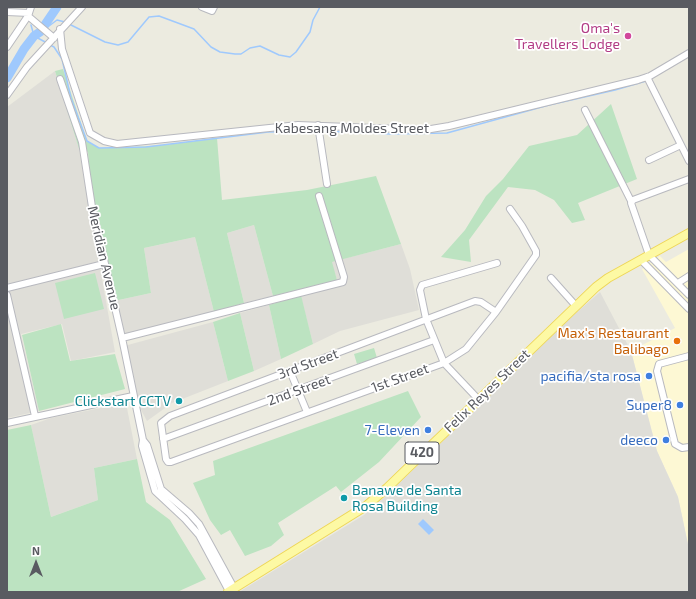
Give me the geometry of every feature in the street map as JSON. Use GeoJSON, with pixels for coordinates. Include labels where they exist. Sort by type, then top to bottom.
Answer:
{"type":"FeatureCollection","features":[{"type":"Feature","properties":{"kind":"main road","name":"Felix Reyes Street"},"geometry":{"type":"LineString","coordinates":[[230,590],[366,506],[387,488],[576,306],[608,278],[689,232]]}},
{"type":"Feature","properties":{"kind":"street"},"geometry":{"type":"LineString","coordinates":[[7,95],[52,36],[82,7]]}},
{"type":"Feature","properties":{"kind":"street"},"geometry":{"type":"LineString","coordinates":[[202,7],[212,11],[214,7]]}},
{"type":"Feature","properties":{"kind":"street"},"geometry":{"type":"LineString","coordinates":[[7,12],[29,12]]}},
{"type":"Feature","properties":{"kind":"street"},"geometry":{"type":"LineString","coordinates":[[29,12],[37,24],[52,36]]}},
{"type":"Feature","properties":{"kind":"street"},"geometry":{"type":"LineString","coordinates":[[7,47],[29,12]]}},
{"type":"Feature","properties":{"kind":"street","name":"Kabesang Moldes Street"},"geometry":{"type":"LineString","coordinates":[[60,29],[62,49],[90,133],[104,141],[117,144],[263,128],[425,130],[449,126],[648,79],[689,53]]}},
{"type":"Feature","properties":{"kind":"street","name":"Meridian Avenue"},"geometry":{"type":"LineString","coordinates":[[60,79],[82,142],[92,208],[122,338],[143,440],[147,445],[161,489],[189,513],[199,524],[230,590]]}},
{"type":"Feature","properties":{"kind":"street"},"geometry":{"type":"LineString","coordinates":[[648,79],[687,154],[689,161]]}},
{"type":"Feature","properties":{"kind":"street"},"geometry":{"type":"LineString","coordinates":[[585,110],[631,201],[649,255],[680,282],[689,295]]}},
{"type":"Feature","properties":{"kind":"street"},"geometry":{"type":"LineString","coordinates":[[318,128],[327,184]]}},
{"type":"Feature","properties":{"kind":"street"},"geometry":{"type":"LineString","coordinates":[[649,160],[681,145]]}},
{"type":"Feature","properties":{"kind":"street"},"geometry":{"type":"LineString","coordinates":[[631,201],[689,179]]}},
{"type":"Feature","properties":{"kind":"street"},"geometry":{"type":"LineString","coordinates":[[122,338],[342,282],[344,277],[319,196]]}},
{"type":"Feature","properties":{"kind":"street","name":"1st Street"},"geometry":{"type":"LineString","coordinates":[[172,462],[444,363],[466,349],[496,312],[537,253],[510,209]]}},
{"type":"Feature","properties":{"kind":"street"},"geometry":{"type":"LineString","coordinates":[[641,260],[689,309]]}},
{"type":"Feature","properties":{"kind":"street"},"geometry":{"type":"LineString","coordinates":[[479,400],[444,363],[426,319],[421,296],[422,285],[497,263]]}},
{"type":"Feature","properties":{"kind":"street"},"geometry":{"type":"LineString","coordinates":[[7,288],[104,264]]}},
{"type":"Feature","properties":{"kind":"street"},"geometry":{"type":"LineString","coordinates":[[680,282],[689,276]]}},
{"type":"Feature","properties":{"kind":"street"},"geometry":{"type":"LineString","coordinates":[[551,278],[576,306]]}},
{"type":"Feature","properties":{"kind":"street"},"geometry":{"type":"LineString","coordinates":[[7,295],[35,416]]}},
{"type":"Feature","properties":{"kind":"street","name":"3rd Street"},"geometry":{"type":"LineString","coordinates":[[172,462],[168,462],[166,458],[163,439],[161,423],[166,418],[475,301],[481,302],[496,312]]}},
{"type":"Feature","properties":{"kind":"street","name":"2nd Street"},"geometry":{"type":"LineString","coordinates":[[163,439],[434,340]]}},
{"type":"Feature","properties":{"kind":"street"},"geometry":{"type":"LineString","coordinates":[[689,356],[659,364],[656,371],[674,440],[679,448],[689,447]]}},
{"type":"Feature","properties":{"kind":"street"},"geometry":{"type":"LineString","coordinates":[[290,371],[307,412]]}},
{"type":"Feature","properties":{"kind":"street"},"geometry":{"type":"LineString","coordinates":[[7,423],[133,396]]}},
{"type":"Feature","properties":{"kind":"shaded area"},"geometry":{"type":"Polygon","coordinates":[[[55,71],[79,149],[115,352],[71,361],[62,324],[21,334],[39,411],[7,418],[7,107],[55,71]]]}},
{"type":"Feature","properties":{"kind":"shaded area"},"geometry":{"type":"Polygon","coordinates":[[[254,225],[273,296],[244,303],[227,233],[254,225]]]}},
{"type":"Feature","properties":{"kind":"shaded area"},"geometry":{"type":"Polygon","coordinates":[[[195,237],[214,312],[122,336],[114,301],[151,293],[144,248],[195,237]]]}},
{"type":"Feature","properties":{"kind":"shaded area"},"geometry":{"type":"Polygon","coordinates":[[[401,244],[410,269],[419,310],[340,331],[313,344],[299,289],[337,280],[331,262],[401,244]]]}},
{"type":"Feature","properties":{"kind":"shaded area"},"geometry":{"type":"Polygon","coordinates":[[[689,249],[689,549],[678,497],[657,451],[631,351],[675,328],[642,269],[660,256],[666,262],[689,249]]]}},
{"type":"Feature","properties":{"kind":"shaded area"},"geometry":{"type":"Polygon","coordinates":[[[600,292],[631,351],[657,451],[678,497],[689,549],[689,592],[239,592],[364,515],[387,495],[568,320],[600,292]]]}},
{"type":"Feature","properties":{"kind":"shaded area"},"geometry":{"type":"Polygon","coordinates":[[[269,305],[281,359],[254,371],[240,313],[269,305]]]}},
{"type":"Feature","properties":{"kind":"shaded area"},"geometry":{"type":"Polygon","coordinates":[[[213,322],[228,381],[172,403],[147,421],[139,406],[124,346],[213,322]]]}},
{"type":"Feature","properties":{"kind":"shaded area"},"geometry":{"type":"Polygon","coordinates":[[[126,403],[137,459],[94,468],[98,500],[51,517],[31,425],[51,418],[126,403]]]}},
{"type":"Feature","properties":{"kind":"green space"},"geometry":{"type":"Polygon","coordinates":[[[63,69],[87,141],[99,148],[164,145],[217,138],[222,200],[307,190],[376,176],[401,244],[332,262],[337,280],[273,296],[254,225],[227,233],[244,303],[214,312],[195,237],[144,248],[151,293],[114,301],[91,207],[88,152],[79,149],[55,71],[63,69]]]}},
{"type":"Feature","properties":{"kind":"green space"},"geometry":{"type":"Polygon","coordinates":[[[611,104],[637,179],[578,203],[585,220],[572,223],[554,200],[535,190],[508,187],[469,240],[471,262],[441,257],[465,230],[486,196],[503,179],[529,146],[577,135],[611,104]]]}},
{"type":"Feature","properties":{"kind":"green space"},"geometry":{"type":"Polygon","coordinates":[[[95,273],[104,309],[64,319],[55,283],[95,273]]]}},
{"type":"Feature","properties":{"kind":"green space"},"geometry":{"type":"Polygon","coordinates":[[[301,295],[313,344],[281,359],[269,305],[301,295]]]}},
{"type":"Feature","properties":{"kind":"green space"},"geometry":{"type":"Polygon","coordinates":[[[240,313],[254,371],[228,381],[213,322],[240,313]]]}},
{"type":"Feature","properties":{"kind":"green space"},"geometry":{"type":"Polygon","coordinates":[[[61,324],[70,361],[115,354],[125,389],[39,411],[22,335],[61,324]]]}},
{"type":"Feature","properties":{"kind":"green space"},"geometry":{"type":"Polygon","coordinates":[[[374,348],[377,358],[357,364],[354,354],[374,348]]]}},
{"type":"Feature","properties":{"kind":"green space"},"geometry":{"type":"Polygon","coordinates":[[[408,391],[421,417],[379,462],[341,492],[336,486],[278,523],[284,535],[271,546],[245,556],[230,530],[221,535],[210,520],[193,483],[215,475],[213,461],[408,391]]]}},
{"type":"Feature","properties":{"kind":"green space"},"geometry":{"type":"Polygon","coordinates":[[[31,425],[51,517],[98,500],[94,468],[137,459],[146,502],[170,520],[206,579],[177,592],[7,592],[7,430],[31,425]]]}},
{"type":"Feature","properties":{"kind":"water"},"geometry":{"type":"Polygon","coordinates":[[[423,519],[434,530],[429,535],[418,524],[423,519]]]}},
{"type":"Feature","properties":{"kind":"waterway"},"geometry":{"type":"LineString","coordinates":[[7,78],[24,49],[34,36],[40,32],[57,7]]}},
{"type":"Feature","properties":{"kind":"waterway"},"geometry":{"type":"LineString","coordinates":[[69,24],[105,42],[118,45],[128,42],[149,17],[159,16],[194,29],[211,47],[220,52],[241,54],[250,48],[260,46],[279,55],[290,57],[296,52],[310,32],[313,20],[320,7]]}},
{"type":"Feature","properties":{"kind":"waterway"},"geometry":{"type":"LineString","coordinates":[[45,29],[57,20],[65,22]]}},
{"type":"Feature","properties":{"kind":"waterway"},"geometry":{"type":"LineString","coordinates":[[31,25],[34,36],[47,43]]}},
{"type":"Feature","properties":{"kind":"waterway"},"geometry":{"type":"LineString","coordinates":[[34,36],[42,31]]}},
{"type":"Feature","properties":{"kind":"waterway"},"geometry":{"type":"LineString","coordinates":[[50,45],[54,47],[62,59],[71,98],[87,141],[99,148],[146,147],[268,132],[317,131]]}},
{"type":"Feature","properties":{"kind":"waterway"},"geometry":{"type":"LineString","coordinates":[[321,131],[391,134],[447,133],[549,105],[615,90],[646,81]]}},
{"type":"Feature","properties":{"kind":"place","name":"Oma's Travellers Lodge"},"geometry":{"type":"Point","coordinates":[628,36]}},
{"type":"Feature","properties":{"kind":"place","name":"Max's Restaurant Balibago"},"geometry":{"type":"Point","coordinates":[677,341]}},
{"type":"Feature","properties":{"kind":"place","name":"pacifia/sta rosa"},"geometry":{"type":"Point","coordinates":[649,376]}},
{"type":"Feature","properties":{"kind":"place","name":"Clickstart CCTV"},"geometry":{"type":"Point","coordinates":[179,401]}},
{"type":"Feature","properties":{"kind":"place","name":"Super8"},"geometry":{"type":"Point","coordinates":[680,405]}},
{"type":"Feature","properties":{"kind":"place","name":"7-Eleven"},"geometry":{"type":"Point","coordinates":[428,430]}},
{"type":"Feature","properties":{"kind":"place","name":"deeco"},"geometry":{"type":"Point","coordinates":[666,440]}},
{"type":"Feature","properties":{"kind":"place","name":"Banawe de Santa Rosa Building"},"geometry":{"type":"Point","coordinates":[344,498]}}]}
